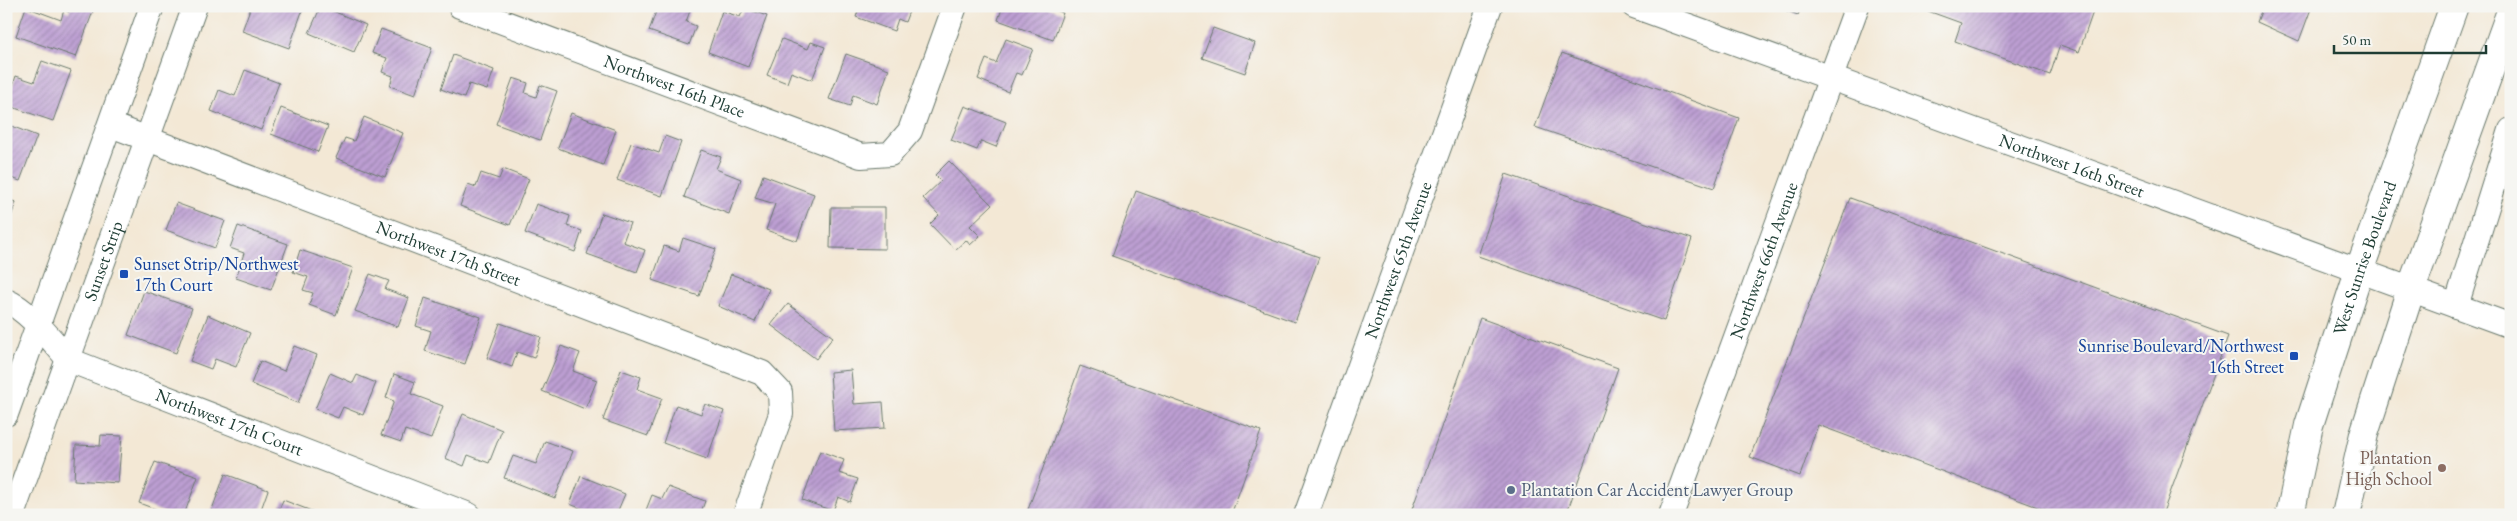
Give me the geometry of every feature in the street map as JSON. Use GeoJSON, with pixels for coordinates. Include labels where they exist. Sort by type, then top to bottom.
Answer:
{"type":"FeatureCollection","features":[{"type":"Feature","properties":{"kind":"highway","name":"West Sunrise Boulevard"},"geometry":{"type":"LineString","coordinates":[[2290,515],[2309,425],[2359,271],[2454,6]]}},
{"type":"Feature","properties":{"kind":"highway"},"geometry":{"type":"LineString","coordinates":[[2346,515],[2364,434],[2411,289],[2511,11]]}},
{"type":"Feature","properties":{"kind":"street"},"geometry":{"type":"LineString","coordinates":[[6,414],[152,6]]}},
{"type":"Feature","properties":{"kind":"street","name":"Sunset Strip"},"geometry":{"type":"LineString","coordinates":[[12,515],[195,6]]}},
{"type":"Feature","properties":{"kind":"street","name":"Northwest 16th Place"},"geometry":{"type":"LineString","coordinates":[[460,6],[861,156],[890,154],[910,131],[955,6]]}},
{"type":"Feature","properties":{"kind":"street","name":"Northwest 65th Avenue"},"geometry":{"type":"LineString","coordinates":[[1306,515],[1490,6]]}},
{"type":"Feature","properties":{"kind":"street","name":"Northwest 16th Street"},"geometry":{"type":"LineString","coordinates":[[1634,6],[2511,326]]}},
{"type":"Feature","properties":{"kind":"street","name":"Northwest 66th Avenue"},"geometry":{"type":"LineString","coordinates":[[1671,515],[1857,6]]}},
{"type":"Feature","properties":{"kind":"street","name":"Northwest 17th Street"},"geometry":{"type":"LineString","coordinates":[[111,125],[762,373],[780,392],[781,414],[745,515]]}},
{"type":"Feature","properties":{"kind":"street"},"geometry":{"type":"LineString","coordinates":[[2456,306],[2511,130]]}},
{"type":"Feature","properties":{"kind":"street","name":"Northwest 17th Court"},"geometry":{"type":"LineString","coordinates":[[6,301],[14,304],[38,326],[69,360],[469,515]]}},
{"type":"Feature","properties":{"kind":"building"},"geometry":{"type":"Polygon","coordinates":[[[71,6],[95,6],[76,57],[16,36],[26,7],[61,20],[64,10],[69,12],[71,6]]]}},
{"type":"Feature","properties":{"kind":"building"},"geometry":{"type":"Polygon","coordinates":[[[251,6],[304,6],[289,48],[242,31],[251,6]]]}},
{"type":"Feature","properties":{"kind":"building"},"geometry":{"type":"Polygon","coordinates":[[[321,6],[366,25],[354,52],[309,33],[321,6]]]}},
{"type":"Feature","properties":{"kind":"building"},"geometry":{"type":"Polygon","coordinates":[[[658,6],[685,6],[691,8],[686,22],[696,26],[689,45],[649,31],[658,6]]]}},
{"type":"Feature","properties":{"kind":"building"},"geometry":{"type":"Polygon","coordinates":[[[860,6],[911,6],[905,22],[898,19],[894,31],[856,17],[860,6]]]}},
{"type":"Feature","properties":{"kind":"building"},"geometry":{"type":"Polygon","coordinates":[[[1003,6],[1046,6],[1063,13],[1053,40],[998,20],[1003,6]]]}},
{"type":"Feature","properties":{"kind":"building"},"geometry":{"type":"Polygon","coordinates":[[[1774,6],[1802,6],[1798,15],[1774,6]]]}},
{"type":"Feature","properties":{"kind":"building"},"geometry":{"type":"Polygon","coordinates":[[[1930,6],[2095,6],[2079,52],[2060,45],[2050,75],[1955,41],[1961,23],[1928,11],[1930,6]]]}},
{"type":"Feature","properties":{"kind":"building"},"geometry":{"type":"Polygon","coordinates":[[[2263,6],[2312,6],[2299,41],[2257,22],[2263,6]]]}},
{"type":"Feature","properties":{"kind":"building"},"geometry":{"type":"Polygon","coordinates":[[[744,8],[767,16],[748,67],[708,52],[722,11],[740,17],[744,8]]]}},
{"type":"Feature","properties":{"kind":"building"},"geometry":{"type":"Polygon","coordinates":[[[1213,28],[1255,43],[1245,73],[1202,58],[1213,28]]]}},
{"type":"Feature","properties":{"kind":"building"},"geometry":{"type":"Polygon","coordinates":[[[381,29],[432,48],[415,95],[390,86],[393,76],[382,72],[387,58],[372,53],[381,29]]]}},
{"type":"Feature","properties":{"kind":"building"},"geometry":{"type":"Polygon","coordinates":[[[782,39],[808,49],[811,42],[825,47],[812,80],[791,72],[787,83],[767,75],[782,39]]]}},
{"type":"Feature","properties":{"kind":"building"},"geometry":{"type":"Polygon","coordinates":[[[1006,39],[1033,49],[1022,75],[1016,73],[1008,92],[978,79],[986,59],[996,63],[1006,39]]]}},
{"type":"Feature","properties":{"kind":"building"},"geometry":{"type":"Polygon","coordinates":[[[1562,53],[1739,118],[1714,188],[1535,127],[1562,53]]]}},
{"type":"Feature","properties":{"kind":"building"},"geometry":{"type":"Polygon","coordinates":[[[846,54],[889,69],[877,104],[853,95],[850,106],[829,99],[846,54]]]}},
{"type":"Feature","properties":{"kind":"building"},"geometry":{"type":"Polygon","coordinates":[[[453,55],[494,70],[487,90],[469,84],[464,98],[441,89],[453,55]]]}},
{"type":"Feature","properties":{"kind":"building"},"geometry":{"type":"Polygon","coordinates":[[[42,61],[71,71],[53,121],[6,105],[16,76],[34,82],[42,61]]]}},
{"type":"Feature","properties":{"kind":"building"},"geometry":{"type":"Polygon","coordinates":[[[245,70],[279,83],[261,130],[211,111],[219,90],[235,96],[245,70]]]}},
{"type":"Feature","properties":{"kind":"building"},"geometry":{"type":"Polygon","coordinates":[[[513,78],[528,83],[525,93],[536,97],[540,85],[557,91],[540,140],[496,124],[513,78]]]}},
{"type":"Feature","properties":{"kind":"building"},"geometry":{"type":"Polygon","coordinates":[[[965,106],[1006,122],[996,147],[981,141],[977,150],[951,140],[965,106]]]}},
{"type":"Feature","properties":{"kind":"building"},"geometry":{"type":"Polygon","coordinates":[[[281,108],[328,126],[318,152],[271,134],[281,108]]]}},
{"type":"Feature","properties":{"kind":"building"},"geometry":{"type":"Polygon","coordinates":[[[571,113],[616,130],[603,165],[558,148],[571,113]]]}},
{"type":"Feature","properties":{"kind":"building"},"geometry":{"type":"Polygon","coordinates":[[[364,117],[403,133],[385,177],[336,158],[345,138],[354,141],[364,117]]]}},
{"type":"Feature","properties":{"kind":"building"},"geometry":{"type":"Polygon","coordinates":[[[6,124],[37,136],[20,181],[6,176],[6,124]]]}},
{"type":"Feature","properties":{"kind":"building"},"geometry":{"type":"Polygon","coordinates":[[[665,136],[681,142],[662,196],[617,180],[631,143],[659,153],[665,136]]]}},
{"type":"Feature","properties":{"kind":"building"},"geometry":{"type":"Polygon","coordinates":[[[701,150],[721,157],[716,169],[741,179],[729,214],[684,197],[701,150]]]}},
{"type":"Feature","properties":{"kind":"building"},"geometry":{"type":"Polygon","coordinates":[[[949,161],[992,205],[970,226],[980,236],[970,245],[966,240],[955,250],[930,224],[939,215],[923,198],[941,181],[935,175],[949,161]]]}},
{"type":"Feature","properties":{"kind":"building"},"geometry":{"type":"Polygon","coordinates":[[[503,169],[529,179],[510,225],[460,206],[468,184],[476,187],[481,173],[499,179],[503,169]]]}},
{"type":"Feature","properties":{"kind":"building"},"geometry":{"type":"Polygon","coordinates":[[[1506,174],[1692,239],[1664,321],[1478,256],[1506,174]]]}},
{"type":"Feature","properties":{"kind":"building"},"geometry":{"type":"Polygon","coordinates":[[[763,175],[814,194],[797,241],[766,230],[775,204],[755,198],[763,175]]]}},
{"type":"Feature","properties":{"kind":"building"},"geometry":{"type":"Polygon","coordinates":[[[1136,191],[1319,257],[1295,322],[1112,256],[1136,191]]]}},
{"type":"Feature","properties":{"kind":"building"},"geometry":{"type":"Polygon","coordinates":[[[1850,198],[2228,336],[2162,515],[2059,515],[1818,425],[1800,476],[1750,457],[1850,198]]]}},
{"type":"Feature","properties":{"kind":"building"},"geometry":{"type":"Polygon","coordinates":[[[6,199],[16,202],[7,229],[6,229],[6,199]]]}},
{"type":"Feature","properties":{"kind":"building"},"geometry":{"type":"Polygon","coordinates":[[[176,203],[225,221],[215,248],[166,230],[176,203]]]}},
{"type":"Feature","properties":{"kind":"building"},"geometry":{"type":"Polygon","coordinates":[[[536,204],[570,216],[567,226],[582,231],[575,252],[525,233],[536,204]]]}},
{"type":"Feature","properties":{"kind":"building"},"geometry":{"type":"Polygon","coordinates":[[[831,207],[885,207],[885,249],[830,248],[831,207]]]}},
{"type":"Feature","properties":{"kind":"building"},"geometry":{"type":"Polygon","coordinates":[[[602,213],[630,223],[623,242],[645,250],[637,272],[587,254],[602,213]]]}},
{"type":"Feature","properties":{"kind":"building"},"geometry":{"type":"Polygon","coordinates":[[[238,226],[288,244],[271,290],[236,278],[244,253],[230,248],[238,226]]]}},
{"type":"Feature","properties":{"kind":"building"},"geometry":{"type":"Polygon","coordinates":[[[683,238],[716,249],[699,296],[652,280],[664,246],[679,251],[683,238]]]}},
{"type":"Feature","properties":{"kind":"building"},"geometry":{"type":"Polygon","coordinates":[[[300,250],[353,268],[336,315],[309,305],[313,293],[303,290],[308,277],[293,272],[300,250]]]}},
{"type":"Feature","properties":{"kind":"building"},"geometry":{"type":"Polygon","coordinates":[[[370,274],[389,281],[385,289],[409,298],[398,327],[355,311],[370,274]]]}},
{"type":"Feature","properties":{"kind":"building"},"geometry":{"type":"Polygon","coordinates":[[[731,274],[769,289],[755,322],[718,306],[731,274]]]}},
{"type":"Feature","properties":{"kind":"building"},"geometry":{"type":"Polygon","coordinates":[[[144,291],[192,308],[176,353],[128,335],[144,291]]]}},
{"type":"Feature","properties":{"kind":"building"},"geometry":{"type":"Polygon","coordinates":[[[425,298],[481,317],[465,364],[425,351],[431,331],[416,326],[425,298]]]}},
{"type":"Feature","properties":{"kind":"building"},"geometry":{"type":"Polygon","coordinates":[[[788,304],[833,337],[816,359],[771,325],[788,304]]]}},
{"type":"Feature","properties":{"kind":"building"},"geometry":{"type":"Polygon","coordinates":[[[208,315],[250,333],[236,367],[215,359],[211,369],[190,361],[208,315]]]}},
{"type":"Feature","properties":{"kind":"building"},"geometry":{"type":"Polygon","coordinates":[[[1480,318],[1618,368],[1566,515],[1410,515],[1480,318]]]}},
{"type":"Feature","properties":{"kind":"building"},"geometry":{"type":"Polygon","coordinates":[[[500,323],[541,337],[534,358],[517,352],[512,367],[487,358],[500,323]]]}},
{"type":"Feature","properties":{"kind":"building"},"geometry":{"type":"Polygon","coordinates":[[[294,346],[317,355],[298,403],[251,384],[260,361],[284,371],[294,346]]]}},
{"type":"Feature","properties":{"kind":"building"},"geometry":{"type":"Polygon","coordinates":[[[561,346],[580,353],[573,371],[597,380],[585,409],[542,391],[561,346]]]}},
{"type":"Feature","properties":{"kind":"building"},"geometry":{"type":"Polygon","coordinates":[[[1080,366],[1261,431],[1231,515],[1026,515],[1080,366]]]}},
{"type":"Feature","properties":{"kind":"building"},"geometry":{"type":"Polygon","coordinates":[[[621,370],[641,377],[637,389],[662,398],[648,436],[603,420],[621,370]]]}},
{"type":"Feature","properties":{"kind":"building"},"geometry":{"type":"Polygon","coordinates":[[[851,370],[854,404],[883,402],[885,428],[834,431],[830,372],[851,370]]]}},
{"type":"Feature","properties":{"kind":"building"},"geometry":{"type":"Polygon","coordinates":[[[330,373],[353,383],[357,375],[376,383],[363,415],[343,407],[338,418],[315,409],[330,373]]]}},
{"type":"Feature","properties":{"kind":"building"},"geometry":{"type":"Polygon","coordinates":[[[394,374],[415,382],[411,394],[443,406],[431,439],[405,430],[401,442],[381,435],[394,401],[386,398],[394,374]]]}},
{"type":"Feature","properties":{"kind":"building"},"geometry":{"type":"Polygon","coordinates":[[[705,404],[724,411],[707,459],[663,443],[676,405],[701,414],[705,404]]]}},
{"type":"Feature","properties":{"kind":"building"},"geometry":{"type":"Polygon","coordinates":[[[463,414],[502,430],[489,463],[468,455],[464,466],[445,458],[463,414]]]}},
{"type":"Feature","properties":{"kind":"building"},"geometry":{"type":"Polygon","coordinates":[[[101,435],[122,436],[118,483],[74,480],[76,445],[100,446],[101,435]]]}},
{"type":"Feature","properties":{"kind":"building"},"geometry":{"type":"Polygon","coordinates":[[[545,441],[573,451],[555,498],[504,478],[513,456],[536,464],[545,441]]]}},
{"type":"Feature","properties":{"kind":"building"},"geometry":{"type":"Polygon","coordinates":[[[820,451],[844,460],[839,473],[858,479],[850,502],[838,497],[833,511],[802,500],[820,451]]]}},
{"type":"Feature","properties":{"kind":"building"},"geometry":{"type":"Polygon","coordinates":[[[155,462],[198,477],[184,515],[171,515],[139,503],[155,462]]]}},
{"type":"Feature","properties":{"kind":"building"},"geometry":{"type":"Polygon","coordinates":[[[225,474],[268,490],[259,515],[210,515],[225,474]]]}},
{"type":"Feature","properties":{"kind":"building"},"geometry":{"type":"Polygon","coordinates":[[[581,476],[625,494],[616,515],[597,515],[570,504],[581,476]]]}},
{"type":"Feature","properties":{"kind":"building"},"geometry":{"type":"Polygon","coordinates":[[[668,487],[705,501],[700,515],[644,515],[652,495],[662,499],[668,487]]]}},
{"type":"Feature","properties":{"kind":"building"},"geometry":{"type":"Polygon","coordinates":[[[283,500],[322,515],[277,515],[283,500]]]}},
{"type":"Feature","properties":{"kind":"place","name":"Sunset Strip/Northwest 17th Court"},"geometry":{"type":"Point","coordinates":[124,274]}},
{"type":"Feature","properties":{"kind":"place","name":"Sunrise Boulevard/Northwest 16th Street"},"geometry":{"type":"Point","coordinates":[2294,356]}},
{"type":"Feature","properties":{"kind":"place","name":"Plantation High School"},"geometry":{"type":"Point","coordinates":[2442,468]}},
{"type":"Feature","properties":{"kind":"place","name":"Plantation Car Accident Lawyer Group"},"geometry":{"type":"Point","coordinates":[1511,490]}}]}
